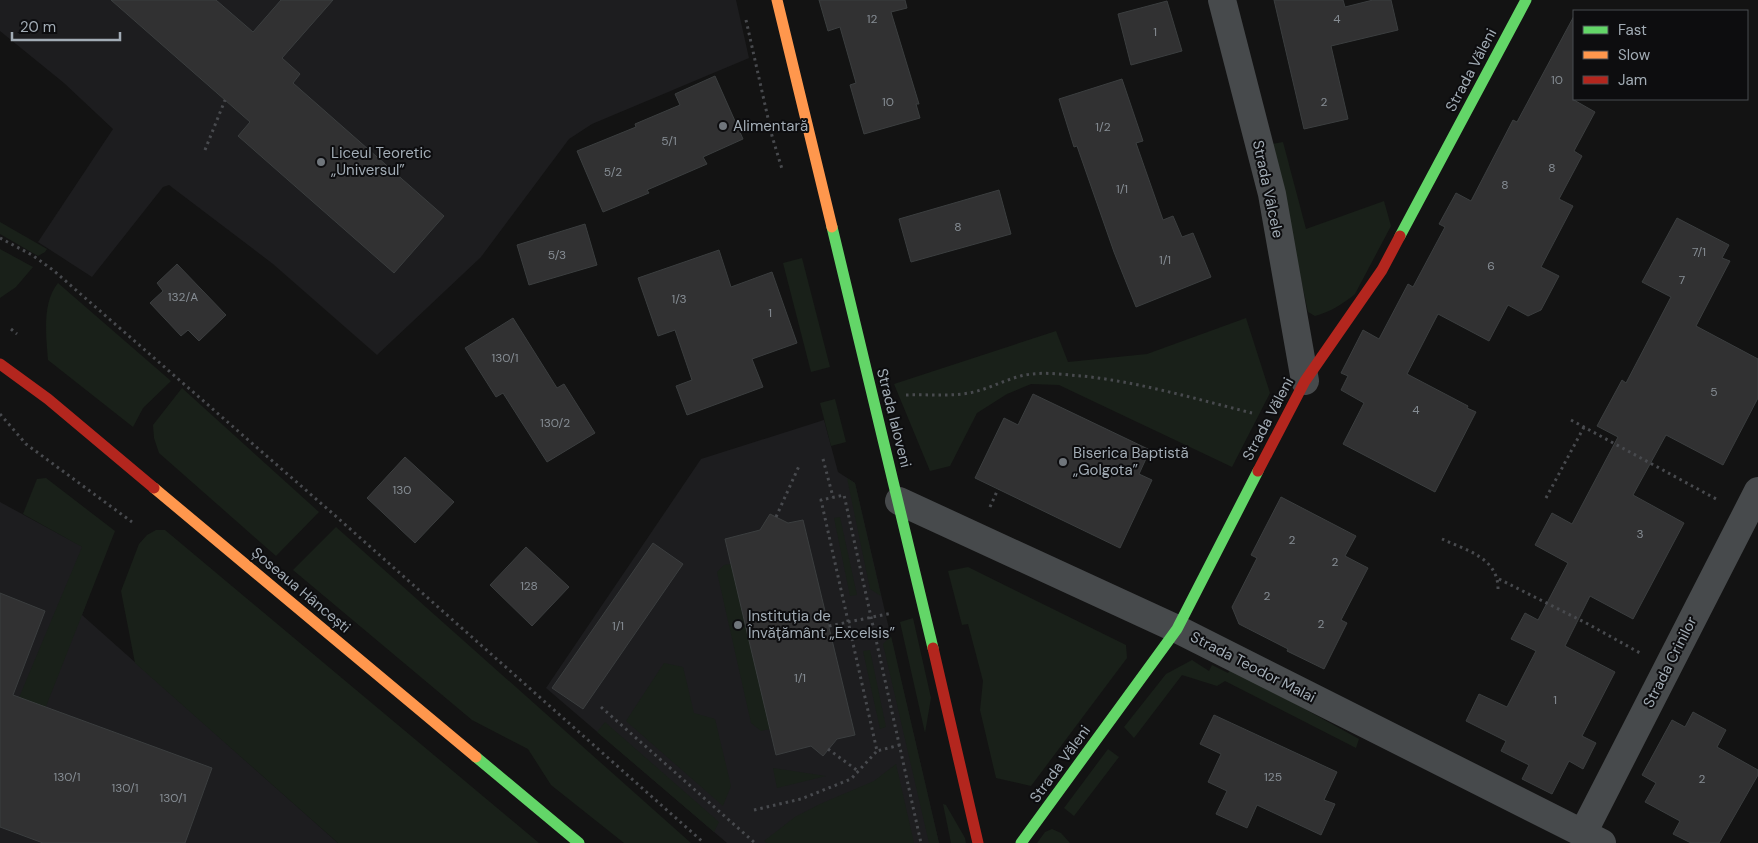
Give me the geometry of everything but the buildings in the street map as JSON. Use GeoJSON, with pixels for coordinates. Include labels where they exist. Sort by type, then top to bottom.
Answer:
{"type":"FeatureCollection","features":[{"type":"Feature","properties":{"kind":"street","name":"Strada Ialoveni"},"geometry":{"type":"LineString","coordinates":[[777,0],[899,501],[978,843]]}},
{"type":"Feature","properties":{"kind":"street","name":"Strada Vâlcele"},"geometry":{"type":"LineString","coordinates":[[1222,0],[1272,194],[1305,380]]}},
{"type":"Feature","properties":{"kind":"street","name":"Strada Văleni"},"geometry":{"type":"LineString","coordinates":[[1021,843],[1177,629],[1305,380],[1382,270],[1526,0]]}},
{"type":"Feature","properties":{"kind":"street","name":"Șoseaua Hâncești"},"geometry":{"type":"LineString","coordinates":[[0,364],[48,399],[579,843]]}},
{"type":"Feature","properties":{"kind":"street","name":"Strada Teodor Malai"},"geometry":{"type":"LineString","coordinates":[[899,501],[1177,629],[1593,838]]}},
{"type":"Feature","properties":{"kind":"street","name":"Strada Crinilor"},"geometry":{"type":"LineString","coordinates":[[1593,838],[1667,669],[1752,503]]}},
{"type":"Feature","properties":{"kind":"path"},"geometry":{"type":"LineString","coordinates":[[205,150],[225,100]]}},
{"type":"Feature","properties":{"kind":"path"},"geometry":{"type":"LineString","coordinates":[[0,238],[53,270],[331,512],[704,843]]}},
{"type":"Feature","properties":{"kind":"path"},"geometry":{"type":"LineString","coordinates":[[873,396],[956,395],[976,392],[1012,378],[1032,374],[1064,374],[1117,380],[1283,422]]}},
{"type":"Feature","properties":{"kind":"path"},"geometry":{"type":"LineString","coordinates":[[0,414],[26,444],[132,522]]}},
{"type":"Feature","properties":{"kind":"path"},"geometry":{"type":"LineString","coordinates":[[1571,420],[1752,503]]}},
{"type":"Feature","properties":{"kind":"path"},"geometry":{"type":"LineString","coordinates":[[1546,498],[1584,427]]}},
{"type":"Feature","properties":{"kind":"path"},"geometry":{"type":"LineString","coordinates":[[823,459],[833,497]]}},
{"type":"Feature","properties":{"kind":"path"},"geometry":{"type":"LineString","coordinates":[[776,517],[799,466]]}},
{"type":"Feature","properties":{"kind":"path"},"geometry":{"type":"LineString","coordinates":[[877,750],[821,500],[844,494],[921,843]]}},
{"type":"Feature","properties":{"kind":"path"},"geometry":{"type":"LineString","coordinates":[[1442,539],[1482,558],[1493,568],[1498,580],[1498,590]]}},
{"type":"Feature","properties":{"kind":"path"},"geometry":{"type":"LineString","coordinates":[[1498,580],[1588,624],[1667,669]]}},
{"type":"Feature","properties":{"kind":"path"},"geometry":{"type":"LineString","coordinates":[[829,626],[923,607]]}},
{"type":"Feature","properties":{"kind":"path"},"geometry":{"type":"LineString","coordinates":[[601,707],[756,843]]}},
{"type":"Feature","properties":{"kind":"path"},"geometry":{"type":"LineString","coordinates":[[754,810],[801,799],[851,779],[877,750],[900,746]]}},
{"type":"Feature","properties":{"kind":"path"},"geometry":{"type":"LineString","coordinates":[[828,749],[858,771]]}},
{"type":"Feature","properties":{"kind":"shaded area","name":"Liceul Teoretic „Universul”"},"geometry":{"type":"Polygon","coordinates":[[[0,0],[736,0],[749,58],[592,124],[569,139],[481,257],[377,355],[273,264],[169,185],[163,187],[92,277],[38,242],[113,129],[64,83],[0,31],[0,0]]]}},
{"type":"Feature","properties":{"kind":"shaded area"},"geometry":{"type":"Polygon","coordinates":[[[1283,142],[1306,229],[1384,201],[1391,226],[1355,294],[1336,307],[1315,316],[1308,312],[1272,144],[1283,142]]]}},
{"type":"Feature","properties":{"kind":"shaded area"},"geometry":{"type":"Polygon","coordinates":[[[0,222],[47,249],[38,256],[0,234],[0,222]]]}},
{"type":"Feature","properties":{"kind":"shaded area"},"geometry":{"type":"Polygon","coordinates":[[[0,249],[33,267],[16,287],[0,298],[0,249]]]}},
{"type":"Feature","properties":{"kind":"shaded area"},"geometry":{"type":"Polygon","coordinates":[[[802,258],[830,367],[811,372],[783,263],[802,258]]]}},
{"type":"Feature","properties":{"kind":"shaded area"},"geometry":{"type":"Polygon","coordinates":[[[58,283],[171,381],[143,408],[133,427],[48,360],[47,309],[49,300],[58,283]]]}},
{"type":"Feature","properties":{"kind":"shaded area"},"geometry":{"type":"Polygon","coordinates":[[[1246,318],[1270,393],[1232,467],[1059,385],[1031,384],[1007,394],[977,413],[950,466],[930,471],[894,384],[1056,331],[1068,362],[1147,354],[1246,318]]]}},
{"type":"Feature","properties":{"kind":"shaded area"},"geometry":{"type":"Polygon","coordinates":[[[182,388],[319,512],[276,556],[159,453],[154,438],[153,425],[182,388]]]}},
{"type":"Feature","properties":{"kind":"shaded area"},"geometry":{"type":"Polygon","coordinates":[[[835,399],[846,442],[831,446],[820,403],[835,399]]]}},
{"type":"Feature","properties":{"kind":"shaded area","name":"Instituția de Învățământ „Excelsis”"},"geometry":{"type":"Polygon","coordinates":[[[824,420],[838,472],[855,483],[939,843],[727,843],[546,688],[701,459],[824,420]]]}},
{"type":"Feature","properties":{"kind":"shaded area"},"geometry":{"type":"Polygon","coordinates":[[[46,478],[115,531],[45,709],[18,700],[82,547],[23,514],[37,479],[46,478]]]}},
{"type":"Feature","properties":{"kind":"shaded area"},"geometry":{"type":"Polygon","coordinates":[[[847,478],[855,483],[881,596],[870,589],[847,478]]]}},
{"type":"Feature","properties":{"kind":"shaded area"},"geometry":{"type":"Polygon","coordinates":[[[0,502],[103,558],[82,615],[338,843],[0,843],[0,502]]]}},
{"type":"Feature","properties":{"kind":"shaded area"},"geometry":{"type":"Polygon","coordinates":[[[840,517],[857,595],[850,596],[834,518],[840,517]]]}},
{"type":"Feature","properties":{"kind":"shaded area"},"geometry":{"type":"Polygon","coordinates":[[[336,527],[691,843],[624,843],[551,785],[528,749],[472,720],[293,570],[336,527]]]}},
{"type":"Feature","properties":{"kind":"shaded area"},"geometry":{"type":"Polygon","coordinates":[[[156,530],[165,530],[539,843],[338,843],[135,663],[121,591],[139,544],[147,535],[156,530]]]}},
{"type":"Feature","properties":{"kind":"shaded area"},"geometry":{"type":"Polygon","coordinates":[[[731,564],[770,729],[761,731],[751,723],[717,572],[724,565],[731,564]]]}},
{"type":"Feature","properties":{"kind":"shaded area"},"geometry":{"type":"Polygon","coordinates":[[[968,567],[1126,645],[1127,658],[1031,786],[996,778],[980,710],[983,681],[968,624],[962,625],[948,571],[968,567]]]}},
{"type":"Feature","properties":{"kind":"shaded area"},"geometry":{"type":"Polygon","coordinates":[[[913,618],[931,698],[925,733],[900,622],[913,618]]]}},
{"type":"Feature","properties":{"kind":"shaded area"},"geometry":{"type":"Polygon","coordinates":[[[891,636],[939,843],[929,843],[883,644],[891,636]]]}},
{"type":"Feature","properties":{"kind":"shaded area"},"geometry":{"type":"Polygon","coordinates":[[[870,650],[886,727],[880,729],[863,651],[870,650]]]}},
{"type":"Feature","properties":{"kind":"shaded area"},"geometry":{"type":"Polygon","coordinates":[[[1192,660],[1209,671],[1212,665],[1228,673],[1231,668],[1359,739],[1356,748],[1225,681],[1217,686],[1182,675],[1134,738],[1124,727],[1166,674],[1192,660]]]}},
{"type":"Feature","properties":{"kind":"shaded area"},"geometry":{"type":"Polygon","coordinates":[[[664,663],[683,667],[694,713],[715,719],[731,786],[723,806],[626,721],[664,663]]]}},
{"type":"Feature","properties":{"kind":"shaded area"},"geometry":{"type":"Polygon","coordinates":[[[605,722],[719,822],[714,832],[597,732],[605,722]]]}},
{"type":"Feature","properties":{"kind":"shaded area"},"geometry":{"type":"Polygon","coordinates":[[[1108,749],[1119,757],[1074,816],[1064,808],[1108,749]]]}},
{"type":"Feature","properties":{"kind":"shaded area"},"geometry":{"type":"Polygon","coordinates":[[[896,764],[914,843],[767,843],[764,841],[795,817],[874,781],[896,764]]]}},
{"type":"Feature","properties":{"kind":"shaded area"},"geometry":{"type":"Polygon","coordinates":[[[773,768],[826,776],[777,788],[773,768]]]}},
{"type":"Feature","properties":{"kind":"shaded area"},"geometry":{"type":"Polygon","coordinates":[[[943,804],[946,805],[966,843],[951,843],[943,804]]]}},
{"type":"Feature","properties":{"kind":"shaded area"},"geometry":{"type":"Polygon","coordinates":[[[1052,829],[1061,833],[1070,843],[1037,843],[1045,832],[1052,829]]]}},
{"type":"Feature","properties":{"kind":"traffic: fast"},"geometry":{"type":"LineString","coordinates":[[1400,236],[1526,0]]}},
{"type":"Feature","properties":{"kind":"traffic: fast"},"geometry":{"type":"LineString","coordinates":[[832,227],[933,648]]}},
{"type":"Feature","properties":{"kind":"traffic: fast"},"geometry":{"type":"LineString","coordinates":[[1021,843],[1177,629],[1258,471]]}},
{"type":"Feature","properties":{"kind":"traffic: fast"},"geometry":{"type":"LineString","coordinates":[[476,757],[579,843]]}},
{"type":"Feature","properties":{"kind":"traffic: slow"},"geometry":{"type":"LineString","coordinates":[[777,0],[832,227]]}},
{"type":"Feature","properties":{"kind":"traffic: slow"},"geometry":{"type":"LineString","coordinates":[[154,488],[476,757]]}},
{"type":"Feature","properties":{"kind":"traffic: jam"},"geometry":{"type":"LineString","coordinates":[[1258,471],[1305,381],[1382,270],[1400,236]]}},
{"type":"Feature","properties":{"kind":"traffic: jam"},"geometry":{"type":"LineString","coordinates":[[0,364],[48,399],[154,488]]}},
{"type":"Feature","properties":{"kind":"traffic: jam"},"geometry":{"type":"LineString","coordinates":[[933,648],[978,843]]}},
{"type":"Feature","properties":{"kind":"place","name":"Alimentară"},"geometry":{"type":"Point","coordinates":[723,126]}},
{"type":"Feature","properties":{"kind":"place","name":"Liceul Teoretic „Universul”"},"geometry":{"type":"Point","coordinates":[321,162]}},
{"type":"Feature","properties":{"kind":"place","name":"Biserica Baptistă „Golgota”"},"geometry":{"type":"Point","coordinates":[1063,462]}},
{"type":"Feature","properties":{"kind":"place","name":"Instituția de Învățământ „Excelsis”"},"geometry":{"type":"Point","coordinates":[738,625]}}]}
